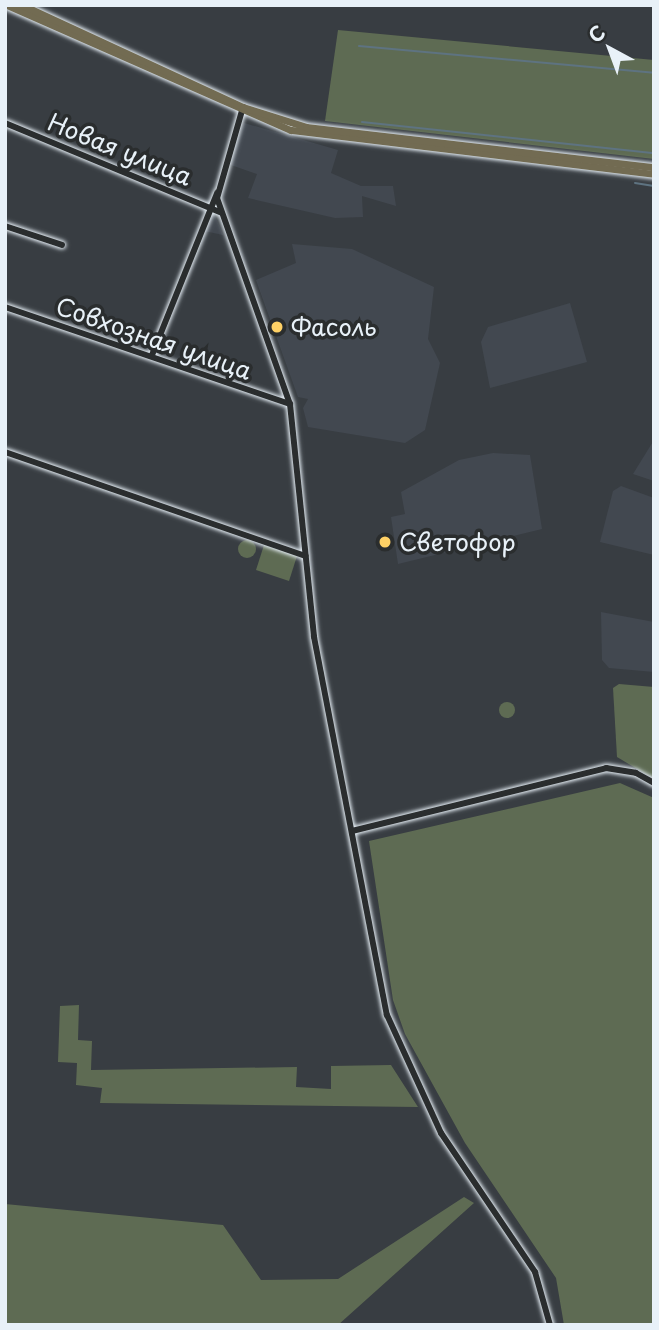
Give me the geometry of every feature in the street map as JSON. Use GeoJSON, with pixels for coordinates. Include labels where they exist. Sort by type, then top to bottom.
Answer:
{"type":"FeatureCollection","features":[{"type":"Feature","properties":{"kind":"main road"},"geometry":{"type":"LineString","coordinates":[[7,5],[242,110],[325,137],[654,174]]}},
{"type":"Feature","properties":{"kind":"main road"},"geometry":{"type":"LineString","coordinates":[[22,5],[242,110],[326,131],[654,167]]}},
{"type":"Feature","properties":{"kind":"street"},"geometry":{"type":"LineString","coordinates":[[152,355],[217,191],[242,110]]}},
{"type":"Feature","properties":{"kind":"street","name":"Новая улица"},"geometry":{"type":"LineString","coordinates":[[5,123],[220,212]]}},
{"type":"Feature","properties":{"kind":"street"},"geometry":{"type":"LineString","coordinates":[[217,191],[220,212],[290,404],[314,637],[395,1041],[441,1133],[535,1272],[550,1325]]}},
{"type":"Feature","properties":{"kind":"street"},"geometry":{"type":"LineString","coordinates":[[5,226],[62,245]]}},
{"type":"Feature","properties":{"kind":"street","name":"Совхозная улица"},"geometry":{"type":"LineString","coordinates":[[5,306],[290,404]]}},
{"type":"Feature","properties":{"kind":"street"},"geometry":{"type":"LineString","coordinates":[[5,452],[305,556]]}},
{"type":"Feature","properties":{"kind":"street"},"geometry":{"type":"LineString","coordinates":[[352,831],[606,768],[654,783]]}},
{"type":"Feature","properties":{"kind":"shaded area"},"geometry":{"type":"Polygon","coordinates":[[[244,123],[338,150],[331,173],[361,186],[393,186],[396,206],[362,196],[363,217],[335,218],[248,198],[257,174],[228,164],[244,123]]]}},
{"type":"Feature","properties":{"kind":"shaded area"},"geometry":{"type":"Polygon","coordinates":[[[211,210],[213,211],[223,235],[204,231],[211,210]]]}},
{"type":"Feature","properties":{"kind":"shaded area"},"geometry":{"type":"Polygon","coordinates":[[[292,244],[352,249],[434,287],[428,339],[440,363],[425,430],[405,443],[308,427],[303,408],[308,399],[298,397],[256,280],[296,263],[292,244]]]}},
{"type":"Feature","properties":{"kind":"shaded area"},"geometry":{"type":"Polygon","coordinates":[[[570,303],[587,362],[490,388],[481,342],[488,327],[570,303]]]}},
{"type":"Feature","properties":{"kind":"shaded area"},"geometry":{"type":"Polygon","coordinates":[[[654,440],[654,481],[633,474],[654,440]]]}},
{"type":"Feature","properties":{"kind":"shaded area"},"geometry":{"type":"Polygon","coordinates":[[[493,453],[530,455],[542,529],[398,564],[391,517],[405,514],[401,492],[459,460],[493,453]]]}},
{"type":"Feature","properties":{"kind":"shaded area"},"geometry":{"type":"Polygon","coordinates":[[[621,486],[654,498],[654,555],[600,542],[613,491],[621,486]]]}},
{"type":"Feature","properties":{"kind":"shaded area"},"geometry":{"type":"Polygon","coordinates":[[[601,612],[654,622],[654,672],[609,668],[602,660],[601,612]]]}},
{"type":"Feature","properties":{"kind":"green space"},"geometry":{"type":"Polygon","coordinates":[[[338,30],[654,60],[654,159],[325,121],[338,30]]]}},
{"type":"Feature","properties":{"kind":"green space"},"geometry":{"type":"Polygon","coordinates":[[[247,540],[253,543],[256,549],[253,555],[247,558],[241,555],[238,549],[241,543],[247,540]]]}},
{"type":"Feature","properties":{"kind":"green space"},"geometry":{"type":"Polygon","coordinates":[[[264,545],[297,556],[289,581],[256,570],[264,545]]]}},
{"type":"Feature","properties":{"kind":"green space"},"geometry":{"type":"Polygon","coordinates":[[[619,684],[654,687],[654,779],[617,757],[613,688],[619,684]]]}},
{"type":"Feature","properties":{"kind":"green space"},"geometry":{"type":"Polygon","coordinates":[[[507,702],[515,710],[507,718],[499,710],[507,702]]]}},
{"type":"Feature","properties":{"kind":"green space"},"geometry":{"type":"Polygon","coordinates":[[[620,783],[654,798],[654,1325],[564,1325],[556,1278],[465,1143],[405,1034],[393,1000],[369,841],[620,783]]]}},
{"type":"Feature","properties":{"kind":"green space"},"geometry":{"type":"Polygon","coordinates":[[[79,1005],[78,1040],[92,1041],[91,1070],[297,1067],[296,1087],[331,1089],[331,1066],[391,1065],[418,1107],[100,1103],[102,1088],[76,1085],[77,1063],[58,1062],[60,1006],[79,1005]]]}},
{"type":"Feature","properties":{"kind":"green space"},"geometry":{"type":"Polygon","coordinates":[[[464,1197],[474,1203],[338,1325],[5,1325],[5,1204],[223,1225],[261,1280],[338,1279],[464,1197]]]}},
{"type":"Feature","properties":{"kind":"waterway"},"geometry":{"type":"LineString","coordinates":[[359,46],[654,73]]}},
{"type":"Feature","properties":{"kind":"waterway"},"geometry":{"type":"LineString","coordinates":[[362,122],[654,153]]}},
{"type":"Feature","properties":{"kind":"waterway"},"geometry":{"type":"LineString","coordinates":[[635,183],[654,186]]}},
{"type":"Feature","properties":{"kind":"place","name":"Фасоль"},"geometry":{"type":"Point","coordinates":[277,327]}},
{"type":"Feature","properties":{"kind":"place","name":"Светофор"},"geometry":{"type":"Point","coordinates":[385,542]}}]}
